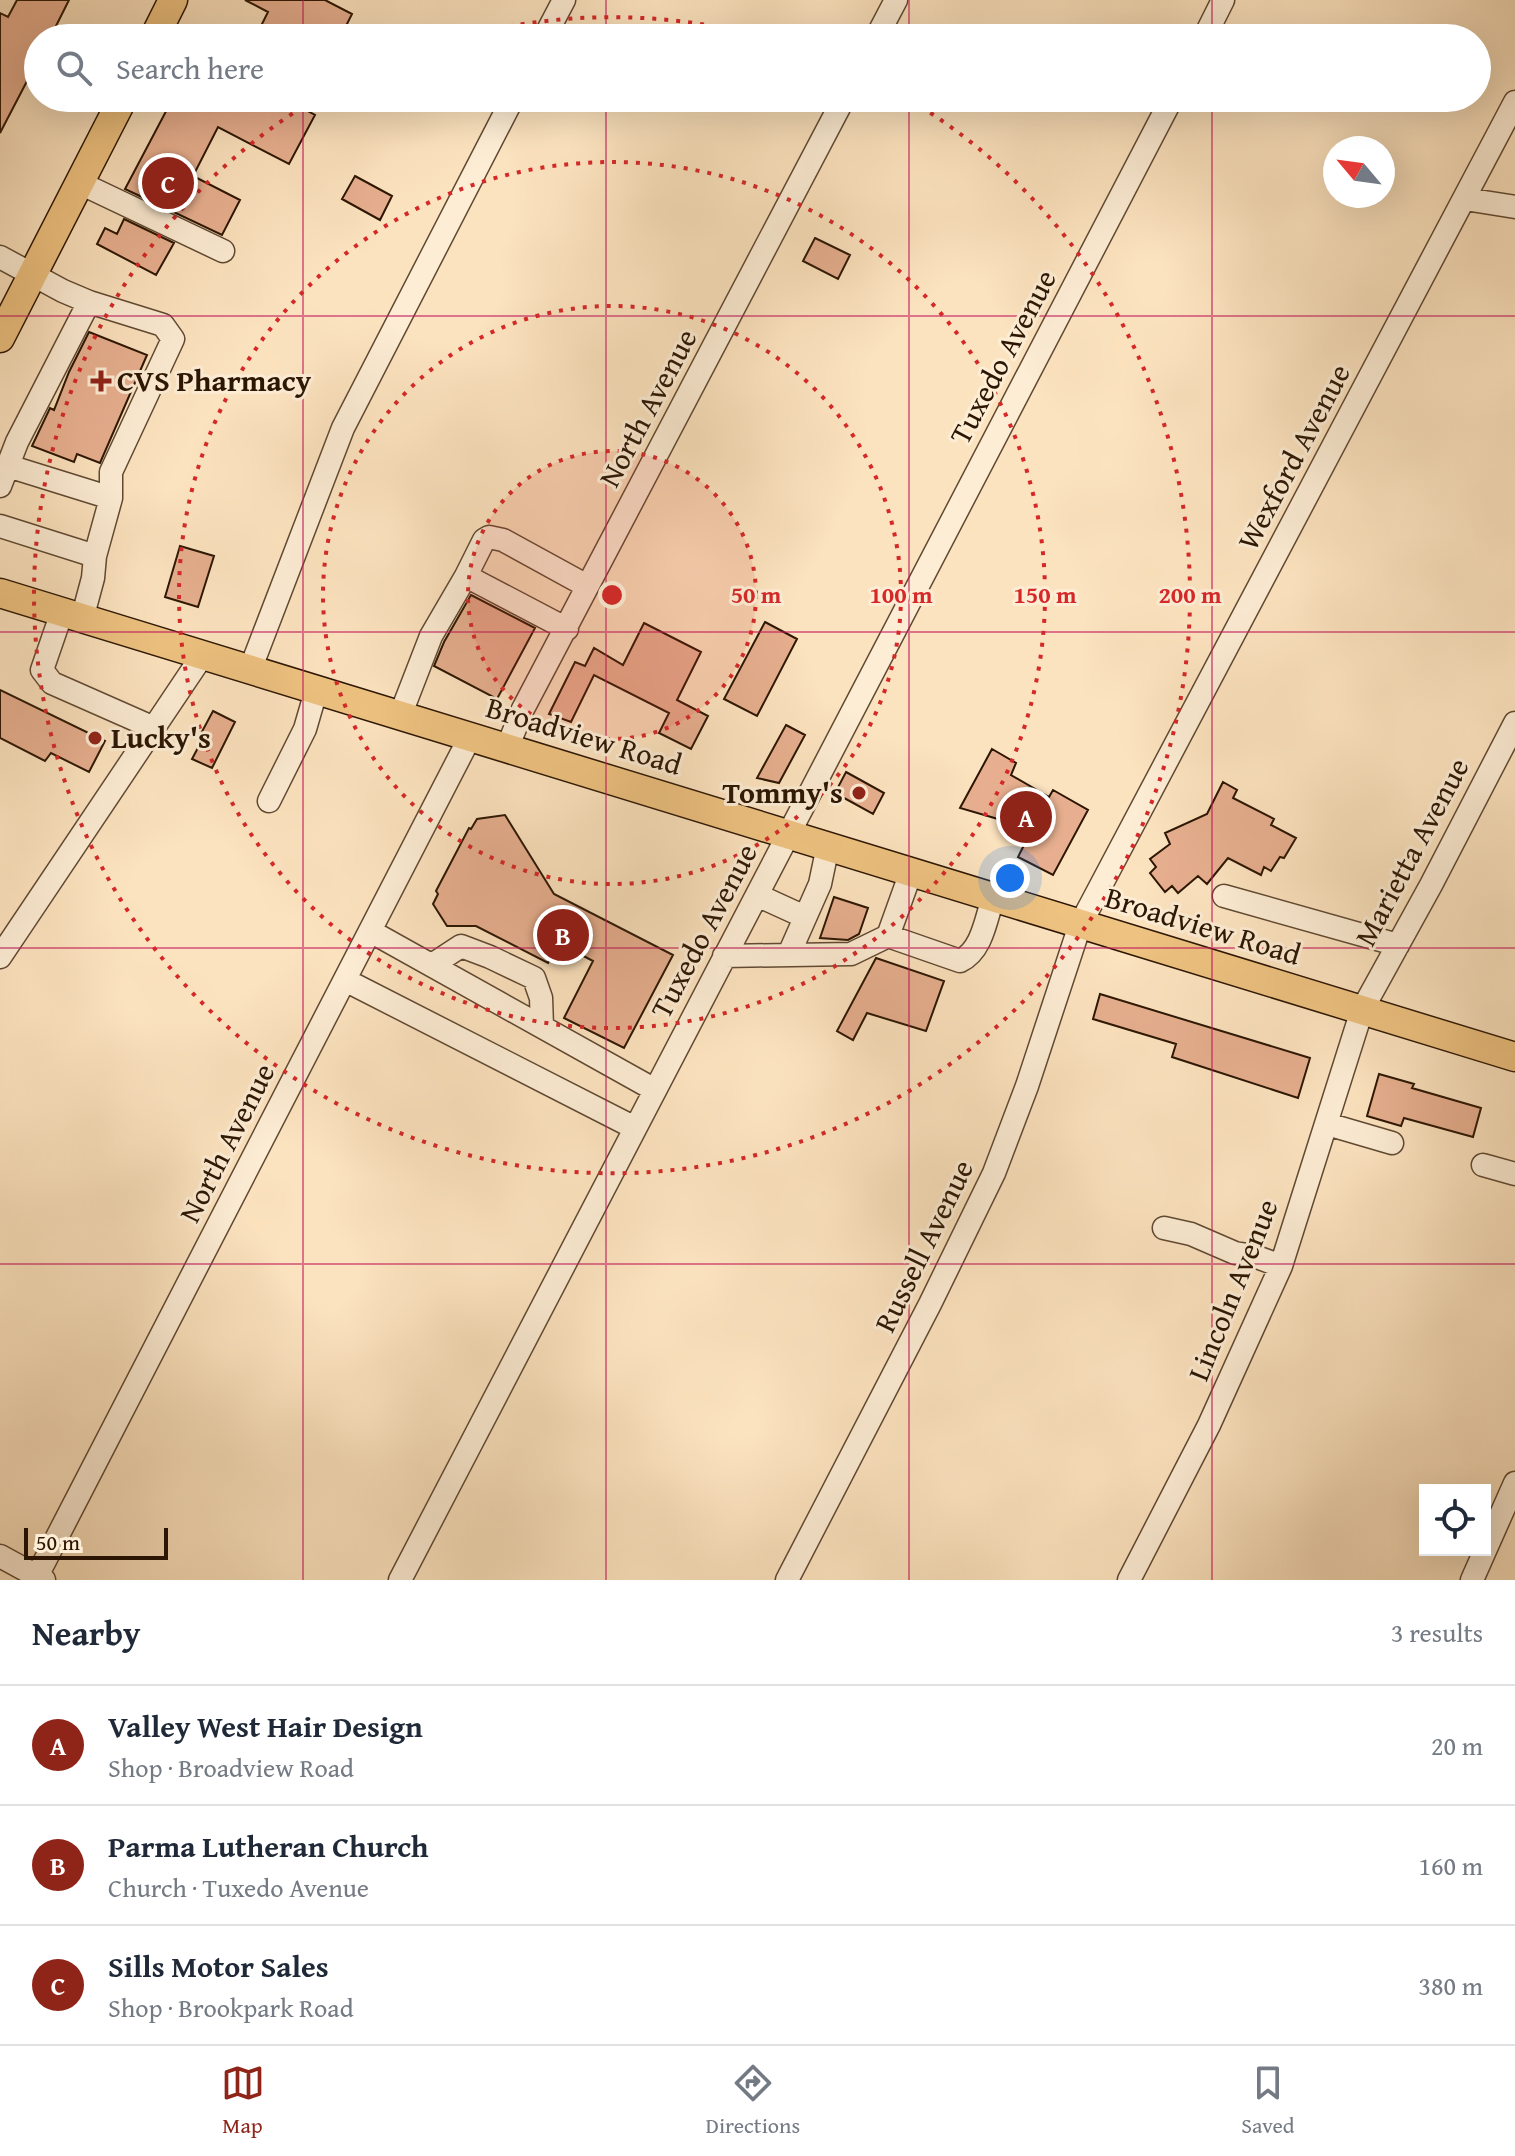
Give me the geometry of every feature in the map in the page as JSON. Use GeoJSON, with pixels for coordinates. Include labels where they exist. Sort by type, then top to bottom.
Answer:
{"type":"FeatureCollection","features":[{"type":"Feature","properties":{"kind":"main road"},"geometry":{"type":"LineString","coordinates":[[161,24],[173,0]]}},
{"type":"Feature","properties":{"kind":"main road"},"geometry":{"type":"LineString","coordinates":[[0,338],[116,112]]}},
{"type":"Feature","properties":{"kind":"main road","name":"Broadview Road"},"geometry":{"type":"LineString","coordinates":[[0,593],[1515,1057]]}},
{"type":"Feature","properties":{"kind":"street"},"geometry":{"type":"LineString","coordinates":[[551,24],[564,0]]}},
{"type":"Feature","properties":{"kind":"street"},"geometry":{"type":"LineString","coordinates":[[883,24],[896,0]]}},
{"type":"Feature","properties":{"kind":"street"},"geometry":{"type":"LineString","coordinates":[[1211,24],[1223,0]]}},
{"type":"Feature","properties":{"kind":"street","name":"Wexford Avenue"},"geometry":{"type":"LineString","coordinates":[[1080,925],[1515,102]]}},
{"type":"Feature","properties":{"kind":"street"},"geometry":{"type":"LineString","coordinates":[[250,670],[343,428],[506,112]]}},
{"type":"Feature","properties":{"kind":"street","name":"North Avenue"},"geometry":{"type":"LineString","coordinates":[[507,748],[523,709],[837,112]]}},
{"type":"Feature","properties":{"kind":"street","name":"Tuxedo Avenue"},"geometry":{"type":"LineString","coordinates":[[400,1580],[1165,112]]}},
{"type":"Feature","properties":{"kind":"street"},"geometry":{"type":"LineString","coordinates":[[80,183],[223,251]]}},
{"type":"Feature","properties":{"kind":"street"},"geometry":{"type":"LineString","coordinates":[[1465,199],[1515,207]]}},
{"type":"Feature","properties":{"kind":"street"},"geometry":{"type":"LineString","coordinates":[[0,257],[89,302],[163,325],[173,339]]}},
{"type":"Feature","properties":{"kind":"street"},"geometry":{"type":"LineString","coordinates":[[89,302],[17,442],[4,476],[111,498]]}},
{"type":"Feature","properties":{"kind":"street"},"geometry":{"type":"LineString","coordinates":[[126,441],[122,431],[161,343],[173,339]]}},
{"type":"Feature","properties":{"kind":"street"},"geometry":{"type":"LineString","coordinates":[[154,728],[52,683],[42,670],[93,578],[95,556],[111,498],[111,472],[173,339]]}},
{"type":"Feature","properties":{"kind":"street"},"geometry":{"type":"LineString","coordinates":[[0,526],[95,556]]}},
{"type":"Feature","properties":{"kind":"street"},"geometry":{"type":"LineString","coordinates":[[400,716],[431,636],[484,540],[489,537],[503,540],[587,586]]}},
{"type":"Feature","properties":{"kind":"street"},"geometry":{"type":"LineString","coordinates":[[466,576],[567,629]]}},
{"type":"Feature","properties":{"kind":"street"},"geometry":{"type":"LineString","coordinates":[[0,957],[202,656]]}},
{"type":"Feature","properties":{"kind":"street"},"geometry":{"type":"LineString","coordinates":[[269,801],[305,729],[316,691]]}},
{"type":"Feature","properties":{"kind":"street","name":"Marietta Avenue"},"geometry":{"type":"LineString","coordinates":[[1362,1010],[1515,723]]}},
{"type":"Feature","properties":{"kind":"street","name":"North Avenue"},"geometry":{"type":"LineString","coordinates":[[41,1578],[470,737]]}},
{"type":"Feature","properties":{"kind":"street"},"geometry":{"type":"LineString","coordinates":[[789,954],[820,884],[828,846]]}},
{"type":"Feature","properties":{"kind":"street"},"geometry":{"type":"LineString","coordinates":[[724,956],[851,954],[888,936],[911,872]]}},
{"type":"Feature","properties":{"kind":"street"},"geometry":{"type":"LineString","coordinates":[[757,895],[805,917]]}},
{"type":"Feature","properties":{"kind":"street"},"geometry":{"type":"LineString","coordinates":[[1224,896],[1398,945]]}},
{"type":"Feature","properties":{"kind":"street"},"geometry":{"type":"LineString","coordinates":[[888,936],[960,961],[971,956],[993,898]]}},
{"type":"Feature","properties":{"kind":"street","name":"Russell Avenue"},"geometry":{"type":"LineString","coordinates":[[787,1580],[994,1173],[1027,1086],[1080,925]]}},
{"type":"Feature","properties":{"kind":"street"},"geometry":{"type":"LineString","coordinates":[[370,931],[655,1090]]}},
{"type":"Feature","properties":{"kind":"street"},"geometry":{"type":"LineString","coordinates":[[432,965],[461,946],[534,978],[541,998],[542,1026]]}},
{"type":"Feature","properties":{"kind":"street"},"geometry":{"type":"LineString","coordinates":[[345,980],[635,1128]]}},
{"type":"Feature","properties":{"kind":"street","name":"Lincoln Avenue"},"geometry":{"type":"LineString","coordinates":[[1129,1580],[1209,1425],[1281,1266],[1362,1010]]}},
{"type":"Feature","properties":{"kind":"street"},"geometry":{"type":"LineString","coordinates":[[1327,1124],[1392,1143]]}},
{"type":"Feature","properties":{"kind":"street"},"geometry":{"type":"LineString","coordinates":[[1483,1165],[1515,1174]]}},
{"type":"Feature","properties":{"kind":"street"},"geometry":{"type":"LineString","coordinates":[[1164,1228],[1191,1234],[1235,1253],[1281,1266]]}},
{"type":"Feature","properties":{"kind":"street"},"geometry":{"type":"LineString","coordinates":[[1472,1580],[1515,1483]]}},
{"type":"Feature","properties":{"kind":"street"},"geometry":{"type":"LineString","coordinates":[[0,1556],[41,1578]]}},
{"type":"Feature","properties":{"kind":"building"},"geometry":{"type":"Polygon","coordinates":[[[17,0],[69,0],[57,24],[24,24],[24,87],[0,133],[0,13],[8,17],[17,0]]]}},
{"type":"Feature","properties":{"kind":"building"},"geometry":{"type":"Polygon","coordinates":[[[245,0],[325,0],[352,14],[347,24],[262,24],[268,12],[245,0]]]}},
{"type":"Feature","properties":{"kind":"building"},"geometry":{"type":"Polygon","coordinates":[[[166,112],[310,112],[315,115],[289,164],[218,127],[193,176],[240,200],[222,235],[125,189],[166,112]]]}},
{"type":"Feature","properties":{"kind":"building"},"geometry":{"type":"Polygon","coordinates":[[[355,176],[392,196],[380,220],[342,199],[355,176]]]}},
{"type":"Feature","properties":{"kind":"building"},"geometry":{"type":"Polygon","coordinates":[[[124,219],[174,243],[156,275],[97,244],[105,228],[117,234],[124,219]]]}},
{"type":"Feature","properties":{"kind":"building"},"geometry":{"type":"Polygon","coordinates":[[[815,238],[850,255],[838,279],[803,261],[815,238]]]}},
{"type":"Feature","properties":{"kind":"building","name":"CVS Pharmacy"},"geometry":{"type":"Polygon","coordinates":[[[89,332],[147,355],[100,463],[77,454],[74,462],[32,446],[50,408],[54,410],[89,332]]]}},
{"type":"Feature","properties":{"kind":"building"},"geometry":{"type":"Polygon","coordinates":[[[180,546],[214,556],[198,607],[165,597],[180,546]]]}},
{"type":"Feature","properties":{"kind":"building"},"geometry":{"type":"Polygon","coordinates":[[[471,595],[535,628],[497,699],[434,666],[471,595]]]}},
{"type":"Feature","properties":{"kind":"building"},"geometry":{"type":"Polygon","coordinates":[[[765,622],[797,639],[757,716],[724,699],[765,622]]]}},
{"type":"Feature","properties":{"kind":"building"},"geometry":{"type":"Polygon","coordinates":[[[644,623],[701,652],[677,700],[708,716],[691,749],[659,733],[669,713],[594,675],[571,722],[549,714],[575,662],[585,666],[594,648],[623,665],[644,623]]]}},
{"type":"Feature","properties":{"kind":"building"},"geometry":{"type":"Polygon","coordinates":[[[0,690],[105,741],[89,772],[51,753],[45,761],[0,738],[0,690]]]}},
{"type":"Feature","properties":{"kind":"building"},"geometry":{"type":"Polygon","coordinates":[[[213,711],[235,722],[212,768],[192,759],[201,742],[198,739],[213,711]]]}},
{"type":"Feature","properties":{"kind":"building"},"geometry":{"type":"Polygon","coordinates":[[[786,725],[805,735],[779,783],[757,778],[786,725]]]}},
{"type":"Feature","properties":{"kind":"building"},"geometry":{"type":"Polygon","coordinates":[[[992,749],[1016,763],[1011,775],[1049,797],[1053,790],[1088,810],[1053,875],[1018,857],[1032,829],[960,808],[992,749]]]}},
{"type":"Feature","properties":{"kind":"building","name":"Tommy's"},"geometry":{"type":"Polygon","coordinates":[[[846,772],[884,793],[873,814],[835,793],[846,772]]]}},
{"type":"Feature","properties":{"kind":"building"},"geometry":{"type":"Polygon","coordinates":[[[1223,782],[1237,790],[1233,798],[1274,819],[1271,825],[1296,838],[1284,858],[1280,857],[1271,871],[1264,867],[1261,875],[1228,858],[1207,884],[1198,876],[1178,893],[1172,886],[1165,892],[1150,873],[1156,867],[1150,859],[1170,844],[1165,833],[1207,814],[1223,782]]]}},
{"type":"Feature","properties":{"kind":"building"},"geometry":{"type":"Polygon","coordinates":[[[505,815],[554,894],[673,955],[624,1048],[564,1018],[593,961],[559,943],[548,963],[476,926],[447,926],[433,904],[438,894],[436,891],[469,828],[477,819],[505,815]]]}},
{"type":"Feature","properties":{"kind":"building"},"geometry":{"type":"Polygon","coordinates":[[[834,897],[868,908],[859,934],[848,940],[820,938],[834,897]]]}},
{"type":"Feature","properties":{"kind":"building"},"geometry":{"type":"Polygon","coordinates":[[[876,958],[944,981],[926,1031],[867,1013],[853,1040],[837,1031],[876,958]]]}},
{"type":"Feature","properties":{"kind":"building"},"geometry":{"type":"Polygon","coordinates":[[[1100,994],[1310,1058],[1298,1098],[1172,1057],[1176,1044],[1093,1019],[1100,994]]]}},
{"type":"Feature","properties":{"kind":"building"},"geometry":{"type":"Polygon","coordinates":[[[1379,1074],[1414,1084],[1412,1088],[1481,1108],[1473,1137],[1404,1118],[1401,1126],[1367,1116],[1379,1074]]]}},
{"type":"Feature","properties":{"kind":"place","name":"Sills Motor Sales"},"geometry":{"type":"Point","coordinates":[168,183]}},
{"type":"Feature","properties":{"kind":"place","name":"CVS Pharmacy"},"geometry":{"type":"Point","coordinates":[101,381]}},
{"type":"Feature","properties":{"kind":"place","name":"Lucky's"},"geometry":{"type":"Point","coordinates":[95,738]}},
{"type":"Feature","properties":{"kind":"place","name":"Tommy's"},"geometry":{"type":"Point","coordinates":[859,793]}},
{"type":"Feature","properties":{"kind":"place","name":"Valley West Hair Design"},"geometry":{"type":"Point","coordinates":[1026,817]}},
{"type":"Feature","properties":{"kind":"place","name":"Parma Lutheran Church"},"geometry":{"type":"Point","coordinates":[563,935]}}]}
